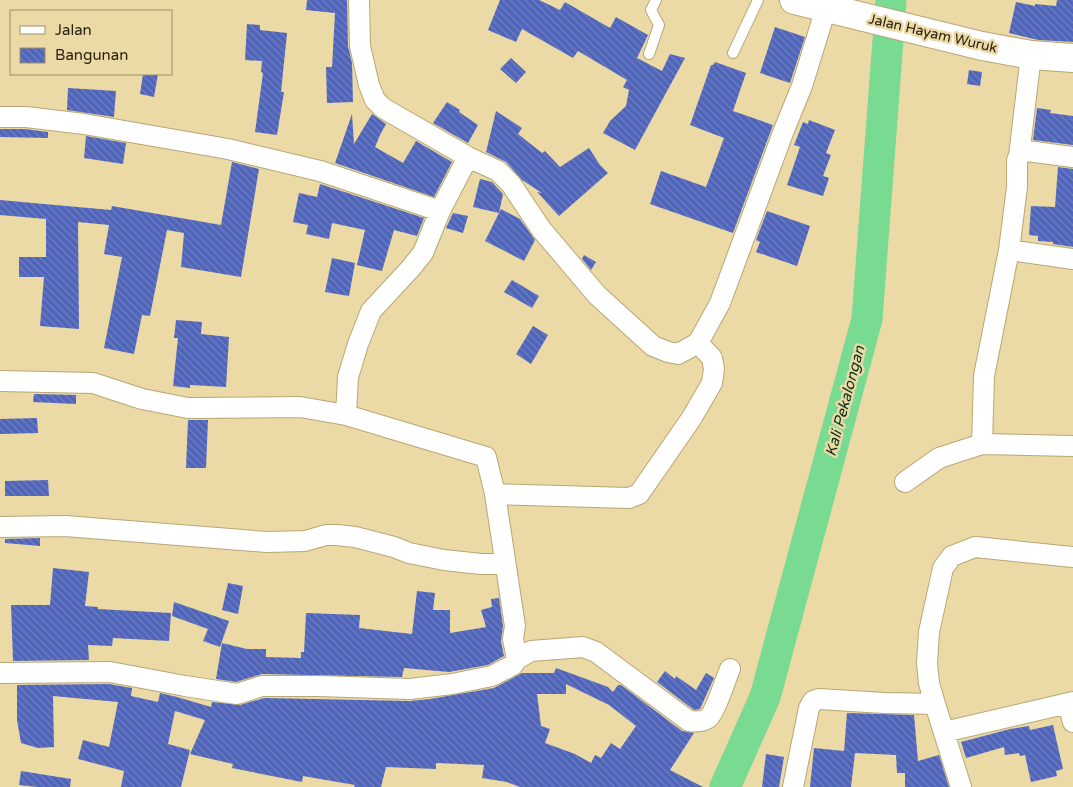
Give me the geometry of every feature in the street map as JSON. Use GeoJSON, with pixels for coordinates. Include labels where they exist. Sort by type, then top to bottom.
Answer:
{"type":"FeatureCollection","features":[{"type":"Feature","properties":{"kind":"street"},"geometry":{"type":"LineString","coordinates":[[358,0],[360,46],[369,85],[375,100],[383,108],[468,157],[498,171],[511,184],[542,229],[597,295],[653,346],[678,354],[698,343],[720,303],[830,8]]}},
{"type":"Feature","properties":{"kind":"street","name":"Jalan Hayam Wuruk"},"geometry":{"type":"LineString","coordinates":[[794,0],[982,46],[1031,55],[1073,58]]}},
{"type":"Feature","properties":{"kind":"street"},"geometry":{"type":"LineString","coordinates":[[982,444],[984,376],[1008,250],[1017,187],[1017,160],[1031,55]]}},
{"type":"Feature","properties":{"kind":"street"},"geometry":{"type":"LineString","coordinates":[[0,117],[26,117],[84,124],[228,149],[320,171],[440,211]]}},
{"type":"Feature","properties":{"kind":"street"},"geometry":{"type":"LineString","coordinates":[[1019,156],[1027,151],[1073,157]]}},
{"type":"Feature","properties":{"kind":"street"},"geometry":{"type":"LineString","coordinates":[[346,415],[348,377],[358,344],[372,311],[423,253],[440,211],[468,157]]}},
{"type":"Feature","properties":{"kind":"street"},"geometry":{"type":"LineString","coordinates":[[1008,250],[1073,259]]}},
{"type":"Feature","properties":{"kind":"street"},"geometry":{"type":"LineString","coordinates":[[495,494],[629,498],[639,494],[691,419],[712,383],[714,369],[712,358],[698,343]]}},
{"type":"Feature","properties":{"kind":"street"},"geometry":{"type":"LineString","coordinates":[[0,381],[93,383],[142,399],[188,408],[300,407],[346,415],[486,457],[495,494],[515,626],[513,638],[517,659]]}},
{"type":"Feature","properties":{"kind":"street"},"geometry":{"type":"LineString","coordinates":[[905,482],[939,458],[982,444],[1073,446]]}},
{"type":"Feature","properties":{"kind":"street"},"geometry":{"type":"LineString","coordinates":[[0,526],[65,526],[267,542],[305,541],[337,535],[355,537],[394,547],[408,553],[444,560],[481,564],[505,564]]}},
{"type":"Feature","properties":{"kind":"street"},"geometry":{"type":"LineString","coordinates":[[961,787],[935,704],[927,663],[929,632],[943,568],[952,556],[975,547],[1073,557]]}},
{"type":"Feature","properties":{"kind":"street"},"geometry":{"type":"LineString","coordinates":[[0,673],[110,672],[237,694],[262,686],[410,689],[452,684],[492,676],[512,665],[517,659],[531,651],[583,647],[596,652],[689,721],[695,722],[705,719],[712,714],[730,669]]}},
{"type":"Feature","properties":{"kind":"street"},"geometry":{"type":"LineString","coordinates":[[793,787],[809,708],[813,701],[819,699],[865,703],[935,704]]}},
{"type":"Feature","properties":{"kind":"street"},"geometry":{"type":"LineString","coordinates":[[944,732],[1071,709]]}},
{"type":"Feature","properties":{"kind":"lane"},"geometry":{"type":"LineString","coordinates":[[649,54],[659,27],[659,22],[651,10],[656,0]]}},
{"type":"Feature","properties":{"kind":"lane"},"geometry":{"type":"LineString","coordinates":[[732,53],[758,0]]}},
{"type":"Feature","properties":{"kind":"building"},"geometry":{"type":"Polygon","coordinates":[[[307,0],[347,0],[348,46],[352,63],[353,102],[327,103],[326,67],[332,67],[335,13],[306,10],[307,0]]]}},
{"type":"Feature","properties":{"kind":"building"},"geometry":{"type":"Polygon","coordinates":[[[500,0],[539,0],[560,10],[565,2],[610,28],[616,17],[648,35],[637,58],[662,71],[670,54],[685,58],[635,150],[603,133],[610,121],[626,106],[629,90],[623,87],[627,80],[578,51],[573,58],[522,29],[516,42],[488,30],[500,0]]]}},
{"type":"Feature","properties":{"kind":"building"},"geometry":{"type":"Polygon","coordinates":[[[1057,0],[1073,0],[1073,42],[1038,40],[1009,33],[1016,2],[1035,6],[1035,4],[1056,6],[1057,0]]]}},
{"type":"Feature","properties":{"kind":"building"},"geometry":{"type":"Polygon","coordinates":[[[247,24],[260,25],[260,30],[287,33],[281,92],[284,92],[277,135],[255,132],[263,73],[261,72],[262,61],[245,60],[247,24]]]}},
{"type":"Feature","properties":{"kind":"building"},"geometry":{"type":"Polygon","coordinates":[[[775,27],[805,37],[790,83],[760,73],[775,27]]]}},
{"type":"Feature","properties":{"kind":"building"},"geometry":{"type":"Polygon","coordinates":[[[511,58],[526,72],[516,83],[500,69],[511,58]]]}},
{"type":"Feature","properties":{"kind":"building"},"geometry":{"type":"Polygon","coordinates":[[[715,62],[746,73],[733,111],[773,125],[733,233],[650,204],[661,171],[706,187],[724,138],[690,125],[711,65],[715,62]]]}},
{"type":"Feature","properties":{"kind":"building"},"geometry":{"type":"Polygon","coordinates":[[[969,70],[982,72],[980,86],[967,84],[969,70]]]}},
{"type":"Feature","properties":{"kind":"building"},"geometry":{"type":"Polygon","coordinates":[[[143,75],[158,75],[154,97],[140,94],[143,75]]]}},
{"type":"Feature","properties":{"kind":"building"},"geometry":{"type":"Polygon","coordinates":[[[68,88],[116,91],[114,117],[67,110],[68,88]]]}},
{"type":"Feature","properties":{"kind":"building"},"geometry":{"type":"Polygon","coordinates":[[[447,102],[478,125],[468,143],[433,123],[447,102]]]}},
{"type":"Feature","properties":{"kind":"building"},"geometry":{"type":"Polygon","coordinates":[[[1037,108],[1051,110],[1050,113],[1073,116],[1073,145],[1033,140],[1037,108]]]}},
{"type":"Feature","properties":{"kind":"building"},"geometry":{"type":"Polygon","coordinates":[[[496,111],[522,128],[518,134],[542,153],[545,151],[560,167],[589,148],[600,165],[608,173],[559,216],[537,192],[542,193],[522,180],[506,162],[486,152],[496,111]]]}},
{"type":"Feature","properties":{"kind":"building"},"geometry":{"type":"Polygon","coordinates":[[[352,114],[354,144],[372,114],[386,124],[375,147],[403,163],[416,141],[452,162],[434,197],[335,163],[352,114]]]}},
{"type":"Feature","properties":{"kind":"building"},"geometry":{"type":"Polygon","coordinates":[[[809,120],[835,130],[826,153],[831,155],[823,176],[829,178],[823,196],[787,185],[800,147],[794,145],[803,122],[808,124],[809,120]]]}},
{"type":"Feature","properties":{"kind":"building"},"geometry":{"type":"Polygon","coordinates":[[[0,129],[25,129],[48,132],[48,138],[0,137],[0,129]]]}},
{"type":"Feature","properties":{"kind":"building"},"geometry":{"type":"Polygon","coordinates":[[[86,136],[126,143],[123,164],[84,158],[86,136]]]}},
{"type":"Feature","properties":{"kind":"building"},"geometry":{"type":"Polygon","coordinates":[[[232,162],[259,169],[241,277],[181,267],[184,233],[167,230],[150,316],[142,315],[134,354],[104,348],[122,257],[104,254],[109,225],[78,222],[79,329],[40,326],[44,277],[19,277],[19,257],[46,257],[46,219],[0,215],[0,200],[111,210],[112,206],[221,225],[232,162]]]}},
{"type":"Feature","properties":{"kind":"building"},"geometry":{"type":"Polygon","coordinates":[[[1058,167],[1073,169],[1073,247],[1053,244],[1053,242],[1038,241],[1038,236],[1029,235],[1031,206],[1055,207],[1058,167]]]}},
{"type":"Feature","properties":{"kind":"building"},"geometry":{"type":"Polygon","coordinates":[[[480,179],[492,182],[503,194],[499,213],[473,207],[480,179]]]}},
{"type":"Feature","properties":{"kind":"building"},"geometry":{"type":"Polygon","coordinates":[[[320,184],[424,218],[417,236],[394,230],[382,271],[357,265],[365,230],[332,223],[329,239],[306,234],[308,225],[293,222],[299,193],[317,197],[320,184]]]}},
{"type":"Feature","properties":{"kind":"building"},"geometry":{"type":"Polygon","coordinates":[[[501,209],[520,219],[535,240],[524,261],[485,241],[501,209]]]}},
{"type":"Feature","properties":{"kind":"building"},"geometry":{"type":"Polygon","coordinates":[[[767,211],[810,226],[797,266],[756,252],[760,242],[756,240],[767,211]]]}},
{"type":"Feature","properties":{"kind":"building"},"geometry":{"type":"Polygon","coordinates":[[[453,213],[468,216],[463,233],[446,228],[453,213]]]}},
{"type":"Feature","properties":{"kind":"building"},"geometry":{"type":"Polygon","coordinates":[[[584,255],[596,262],[591,270],[582,259],[584,255]]]}},
{"type":"Feature","properties":{"kind":"building"},"geometry":{"type":"Polygon","coordinates":[[[332,258],[355,263],[349,296],[325,292],[332,258]]]}},
{"type":"Feature","properties":{"kind":"building"},"geometry":{"type":"Polygon","coordinates":[[[512,280],[539,296],[532,308],[504,292],[512,280]]]}},
{"type":"Feature","properties":{"kind":"building"},"geometry":{"type":"Polygon","coordinates":[[[176,320],[202,322],[201,334],[229,337],[226,387],[190,385],[190,388],[173,386],[178,338],[174,338],[176,320]]]}},
{"type":"Feature","properties":{"kind":"building"},"geometry":{"type":"Polygon","coordinates":[[[533,326],[548,335],[531,364],[516,354],[533,326]]]}},
{"type":"Feature","properties":{"kind":"building"},"geometry":{"type":"Polygon","coordinates":[[[34,394],[76,395],[76,404],[33,402],[34,394]]]}},
{"type":"Feature","properties":{"kind":"building"},"geometry":{"type":"Polygon","coordinates":[[[37,418],[38,433],[0,434],[0,419],[37,418]]]}},
{"type":"Feature","properties":{"kind":"building"},"geometry":{"type":"Polygon","coordinates":[[[188,420],[208,420],[206,468],[186,468],[188,420]]]}},
{"type":"Feature","properties":{"kind":"building"},"geometry":{"type":"Polygon","coordinates":[[[48,480],[49,496],[5,496],[5,481],[48,480]]]}},
{"type":"Feature","properties":{"kind":"building"},"geometry":{"type":"Polygon","coordinates":[[[40,538],[40,546],[5,543],[5,539],[40,538]]]}},
{"type":"Feature","properties":{"kind":"building"},"geometry":{"type":"Polygon","coordinates":[[[53,568],[89,572],[85,606],[98,607],[98,609],[171,613],[169,641],[113,638],[112,646],[88,645],[89,660],[13,661],[11,605],[50,605],[53,568]]]}},
{"type":"Feature","properties":{"kind":"building"},"geometry":{"type":"Polygon","coordinates":[[[228,583],[243,586],[238,614],[222,610],[228,583]]]}},
{"type":"Feature","properties":{"kind":"building"},"geometry":{"type":"Polygon","coordinates":[[[417,591],[435,593],[433,610],[450,610],[450,633],[486,627],[481,610],[492,607],[491,599],[499,598],[503,626],[501,641],[504,656],[488,665],[449,672],[404,668],[402,677],[262,674],[236,682],[216,679],[222,643],[247,649],[266,649],[266,657],[301,658],[301,652],[304,652],[306,613],[360,615],[359,628],[412,634],[417,591]]]}},
{"type":"Feature","properties":{"kind":"building"},"geometry":{"type":"Polygon","coordinates":[[[174,602],[229,621],[220,647],[203,641],[208,629],[172,616],[174,602]]]}},
{"type":"Feature","properties":{"kind":"building"},"geometry":{"type":"Polygon","coordinates":[[[556,668],[608,687],[613,692],[618,685],[621,685],[682,731],[694,733],[670,770],[703,787],[520,787],[507,782],[482,778],[484,765],[436,763],[436,769],[386,767],[381,787],[354,787],[355,785],[303,776],[302,782],[232,768],[233,764],[190,754],[205,720],[175,711],[168,744],[190,750],[181,787],[121,787],[124,771],[78,759],[83,740],[109,747],[118,702],[53,696],[54,747],[38,748],[21,743],[17,720],[17,685],[109,684],[132,688],[131,696],[158,702],[160,693],[211,707],[212,702],[240,705],[264,698],[410,701],[494,688],[522,673],[554,673],[556,668]],[[566,684],[566,694],[537,694],[541,726],[550,729],[545,743],[575,754],[591,763],[595,755],[601,758],[611,743],[620,749],[636,726],[609,705],[566,684]]]}},
{"type":"Feature","properties":{"kind":"building"},"geometry":{"type":"Polygon","coordinates":[[[665,671],[675,679],[676,676],[696,690],[706,673],[714,678],[700,709],[694,710],[657,682],[665,671]]]}},
{"type":"Feature","properties":{"kind":"building"},"geometry":{"type":"Polygon","coordinates":[[[847,713],[914,715],[918,761],[939,755],[949,787],[905,787],[905,773],[897,773],[896,755],[855,753],[851,787],[810,787],[814,748],[844,751],[847,713]]]}},
{"type":"Feature","properties":{"kind":"building"},"geometry":{"type":"Polygon","coordinates":[[[1053,725],[1063,769],[1056,771],[1057,776],[1031,782],[1025,755],[1020,756],[1019,753],[1005,755],[1004,747],[966,758],[961,742],[1010,729],[1029,726],[1030,730],[1053,725]]]}},
{"type":"Feature","properties":{"kind":"building"},"geometry":{"type":"Polygon","coordinates":[[[766,754],[784,757],[779,787],[762,787],[766,754]]]}},
{"type":"Feature","properties":{"kind":"building"},"geometry":{"type":"Polygon","coordinates":[[[21,771],[71,779],[70,787],[19,785],[21,771]]]}},
{"type":"Feature","properties":{"kind":"waterway","name":"Kali Pekalongan"},"geometry":{"type":"LineString","coordinates":[[725,787],[765,697],[867,319],[891,0]]}}]}
